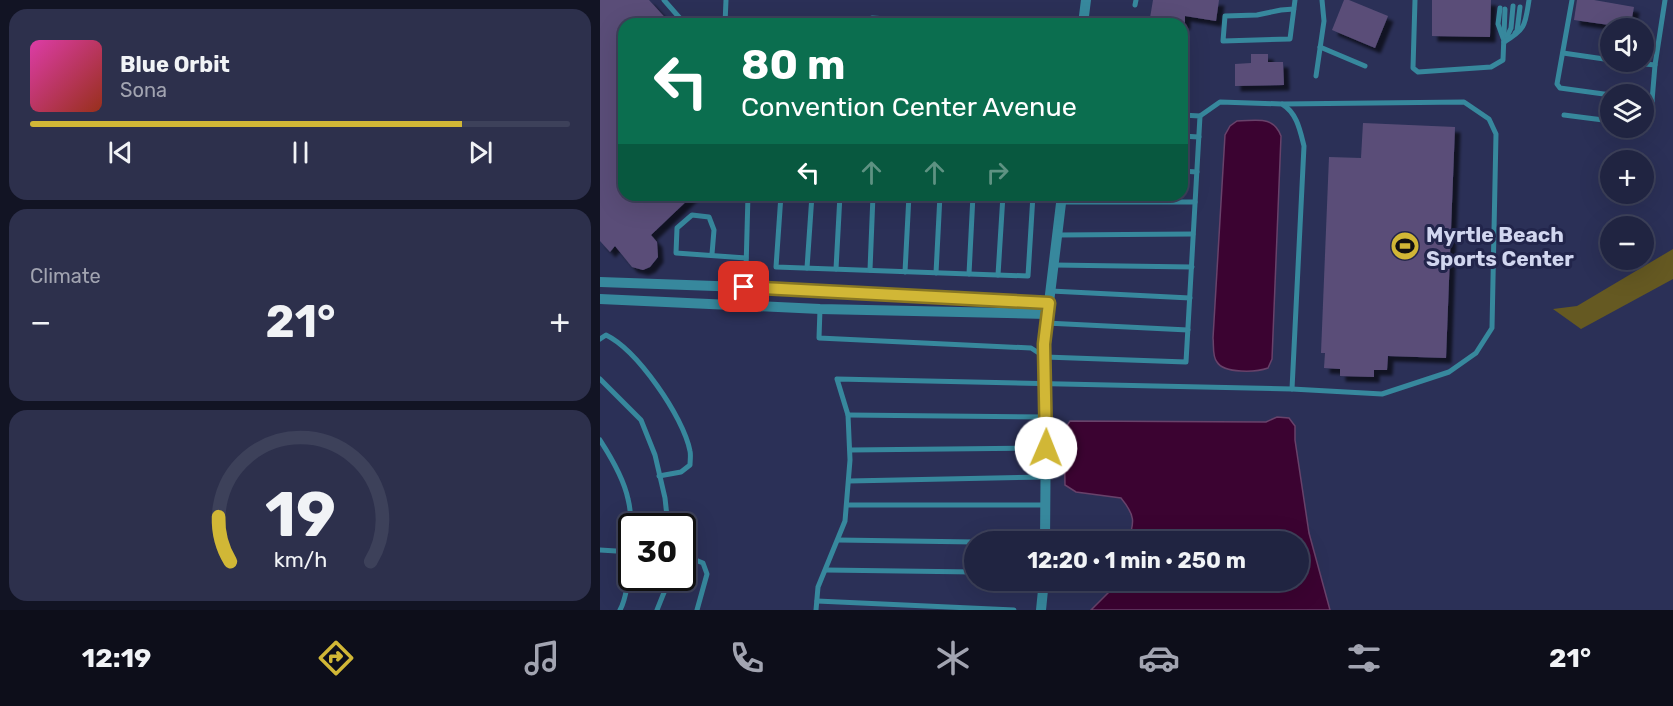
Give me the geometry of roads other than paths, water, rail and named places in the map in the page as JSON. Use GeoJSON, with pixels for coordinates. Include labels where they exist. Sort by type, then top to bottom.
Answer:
{"type":"FeatureCollection","features":[{"type":"Feature","properties":{"kind":"street"},"geometry":{"type":"LineString","coordinates":[[1084,18],[1086,0]]}},
{"type":"Feature","properties":{"kind":"street"},"geometry":{"type":"LineString","coordinates":[[1045,531],[1047,314],[1061,201]]}},
{"type":"Feature","properties":{"kind":"street"},"geometry":{"type":"LineString","coordinates":[[600,282],[744,287],[1047,314]]}},
{"type":"Feature","properties":{"kind":"street"},"geometry":{"type":"LineString","coordinates":[[600,299],[820,309],[1047,314]]}},
{"type":"Feature","properties":{"kind":"street"},"geometry":{"type":"LineString","coordinates":[[1041,610],[1043,591]]}},
{"type":"Feature","properties":{"kind":"lane"},"geometry":{"type":"LineString","coordinates":[[664,0],[680,18]]}},
{"type":"Feature","properties":{"kind":"lane"},"geometry":{"type":"LineString","coordinates":[[725,18],[726,0]]}},
{"type":"Feature","properties":{"kind":"lane"},"geometry":{"type":"LineString","coordinates":[[1294,9],[1257,15],[1225,16],[1223,41],[1290,39],[1294,9],[1295,0]]}},
{"type":"Feature","properties":{"kind":"lane"},"geometry":{"type":"LineString","coordinates":[[1316,76],[1324,21],[1322,0]]}},
{"type":"Feature","properties":{"kind":"lane"},"geometry":{"type":"LineString","coordinates":[[1415,0],[1413,68],[1415,70],[1491,67],[1503,60],[1503,9]]}},
{"type":"Feature","properties":{"kind":"lane"},"geometry":{"type":"LineString","coordinates":[[1504,42],[1520,32],[1525,25],[1529,0]]}},
{"type":"Feature","properties":{"kind":"lane"},"geometry":{"type":"LineString","coordinates":[[1572,0],[1557,84],[1560,88],[1600,93]]}},
{"type":"Feature","properties":{"kind":"lane"},"geometry":{"type":"LineString","coordinates":[[1653,84],[1665,0]]}},
{"type":"Feature","properties":{"kind":"lane"},"geometry":{"type":"LineString","coordinates":[[1504,42],[1511,28],[1513,6]]}},
{"type":"Feature","properties":{"kind":"lane"},"geometry":{"type":"LineString","coordinates":[[1504,42],[1517,31],[1520,7]]}},
{"type":"Feature","properties":{"kind":"lane"},"geometry":{"type":"LineString","coordinates":[[1320,47],[1365,66]]}},
{"type":"Feature","properties":{"kind":"lane"},"geometry":{"type":"LineString","coordinates":[[1563,53],[1600,58]]}},
{"type":"Feature","properties":{"kind":"lane"},"geometry":{"type":"LineString","coordinates":[[816,610],[819,588],[845,521],[847,505],[850,450],[848,416],[837,380],[1292,389],[1382,394],[1449,372],[1476,353],[1492,328],[1496,134],[1489,119],[1464,102],[1282,104],[1220,102],[1200,116],[1188,116]]}},
{"type":"Feature","properties":{"kind":"lane"},"geometry":{"type":"LineString","coordinates":[[1282,104],[1291,109],[1304,146],[1292,389]]}},
{"type":"Feature","properties":{"kind":"lane"},"geometry":{"type":"LineString","coordinates":[[1564,115],[1600,120]]}},
{"type":"Feature","properties":{"kind":"lane"},"geometry":{"type":"LineString","coordinates":[[820,309],[819,338],[1031,348],[1045,357],[1186,362],[1200,116]]}},
{"type":"Feature","properties":{"kind":"lane"},"geometry":{"type":"LineString","coordinates":[[1188,136],[1199,137]]}},
{"type":"Feature","properties":{"kind":"lane"},"geometry":{"type":"LineString","coordinates":[[1188,171],[1197,172]]}},
{"type":"Feature","properties":{"kind":"lane"},"geometry":{"type":"LineString","coordinates":[[745,306],[748,201]]}},
{"type":"Feature","properties":{"kind":"lane"},"geometry":{"type":"LineString","coordinates":[[781,201],[776,267],[1028,276],[1034,201]]}},
{"type":"Feature","properties":{"kind":"lane"},"geometry":{"type":"LineString","coordinates":[[807,268],[812,201]]}},
{"type":"Feature","properties":{"kind":"lane"},"geometry":{"type":"LineString","coordinates":[[836,269],[840,201]]}},
{"type":"Feature","properties":{"kind":"lane"},"geometry":{"type":"LineString","coordinates":[[870,270],[873,201]]}},
{"type":"Feature","properties":{"kind":"lane"},"geometry":{"type":"LineString","coordinates":[[905,272],[909,201]]}},
{"type":"Feature","properties":{"kind":"lane"},"geometry":{"type":"LineString","coordinates":[[936,273],[940,201]]}},
{"type":"Feature","properties":{"kind":"lane"},"geometry":{"type":"LineString","coordinates":[[969,274],[973,201]]}},
{"type":"Feature","properties":{"kind":"lane"},"geometry":{"type":"LineString","coordinates":[[998,275],[1003,201]]}},
{"type":"Feature","properties":{"kind":"lane"},"geometry":{"type":"LineString","coordinates":[[1150,201],[1195,202]]}},
{"type":"Feature","properties":{"kind":"lane"},"geometry":{"type":"LineString","coordinates":[[712,254],[714,230],[709,217],[692,215],[677,228],[676,253],[746,258]]}},
{"type":"Feature","properties":{"kind":"lane"},"geometry":{"type":"LineString","coordinates":[[1058,235],[1193,234]]}},
{"type":"Feature","properties":{"kind":"lane"},"geometry":{"type":"LineString","coordinates":[[1054,265],[1191,267]]}},
{"type":"Feature","properties":{"kind":"lane"},"geometry":{"type":"LineString","coordinates":[[1051,291],[1190,298]]}},
{"type":"Feature","properties":{"kind":"lane"},"geometry":{"type":"LineString","coordinates":[[1047,314],[1188,330]]}},
{"type":"Feature","properties":{"kind":"lane"},"geometry":{"type":"LineString","coordinates":[[600,339],[606,335],[617,340],[649,373],[681,427],[690,451],[690,465],[681,472],[659,476]]}},
{"type":"Feature","properties":{"kind":"lane"},"geometry":{"type":"LineString","coordinates":[[600,380],[641,420],[655,455],[666,513]]}},
{"type":"Feature","properties":{"kind":"lane"},"geometry":{"type":"LineString","coordinates":[[848,416],[1046,417]]}},
{"type":"Feature","properties":{"kind":"lane"},"geometry":{"type":"LineString","coordinates":[[600,440],[617,470],[628,499],[629,513]]}},
{"type":"Feature","properties":{"kind":"lane"},"geometry":{"type":"LineString","coordinates":[[850,450],[1046,448]]}},
{"type":"Feature","properties":{"kind":"lane"},"geometry":{"type":"LineString","coordinates":[[849,481],[1045,477]]}},
{"type":"Feature","properties":{"kind":"lane"},"geometry":{"type":"LineString","coordinates":[[847,505],[1045,505]]}},
{"type":"Feature","properties":{"kind":"lane"},"geometry":{"type":"LineString","coordinates":[[838,540],[964,542]]}},
{"type":"Feature","properties":{"kind":"lane"},"geometry":{"type":"LineString","coordinates":[[600,550],[618,551]]}},
{"type":"Feature","properties":{"kind":"lane"},"geometry":{"type":"LineString","coordinates":[[696,560],[703,563],[707,574],[698,610]]}},
{"type":"Feature","properties":{"kind":"lane"},"geometry":{"type":"LineString","coordinates":[[826,570],[964,572]]}},
{"type":"Feature","properties":{"kind":"lane"},"geometry":{"type":"LineString","coordinates":[[620,610],[624,604],[626,591]]}},
{"type":"Feature","properties":{"kind":"lane"},"geometry":{"type":"LineString","coordinates":[[657,610],[665,591]]}},
{"type":"Feature","properties":{"kind":"lane"},"geometry":{"type":"LineString","coordinates":[[817,601],[1014,610]]}},
{"type":"Feature","properties":{"kind":"place","name":"Myrtle Beach Sports Center"},"geometry":{"type":"Point","coordinates":[1405,246]}}]}
